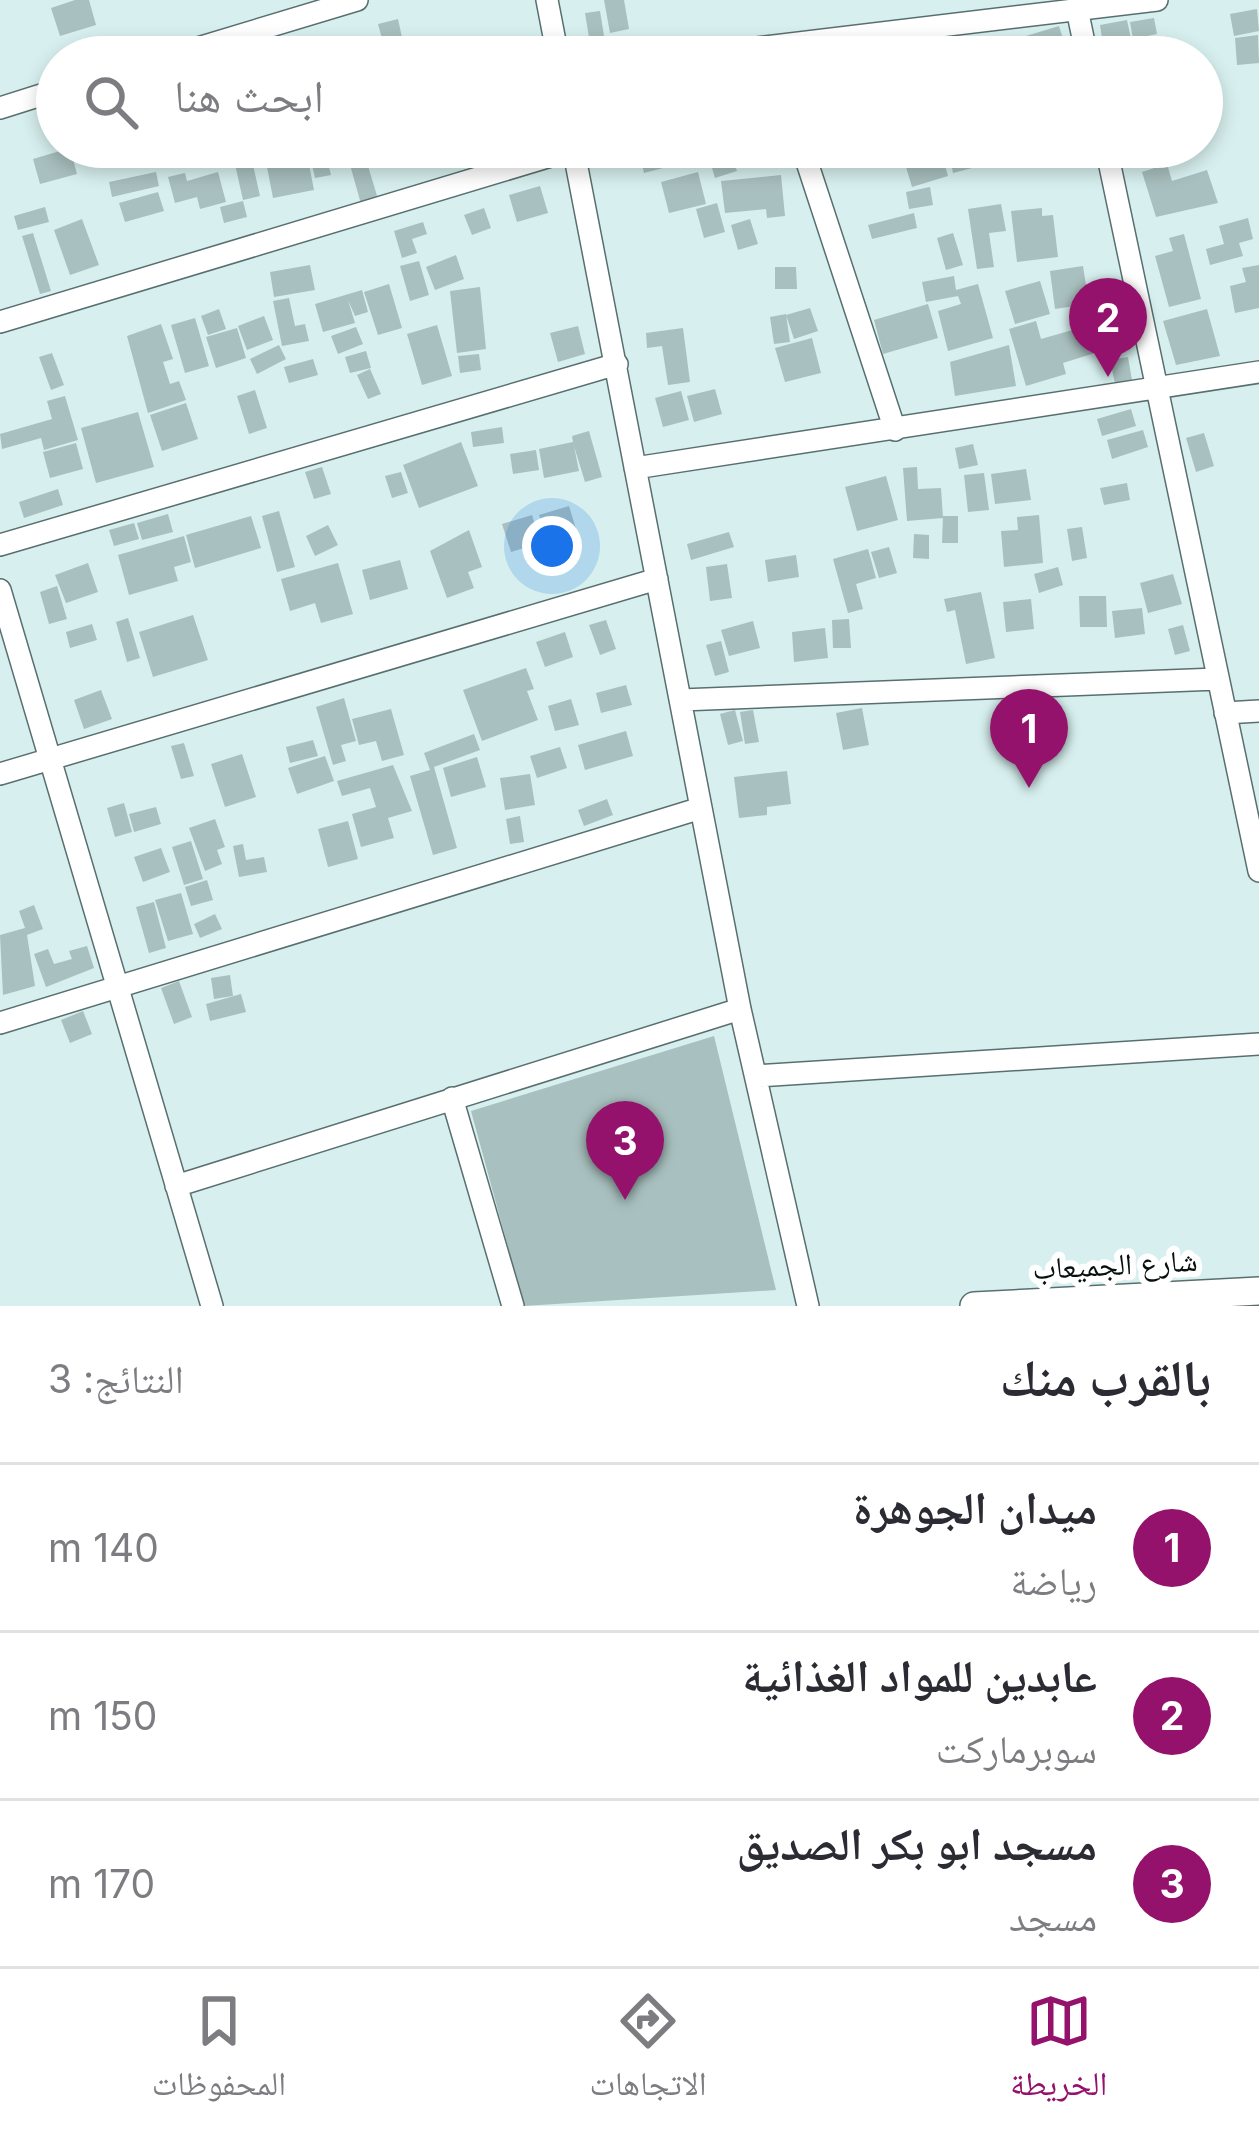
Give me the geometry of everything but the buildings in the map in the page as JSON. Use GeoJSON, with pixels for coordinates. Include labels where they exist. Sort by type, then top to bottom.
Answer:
{"type":"FeatureCollection","features":[{"type":"Feature","properties":{"kind":"street"},"geometry":{"type":"LineString","coordinates":[[238,36],[357,0]]}},
{"type":"Feature","properties":{"kind":"street"},"geometry":{"type":"LineString","coordinates":[[547,0],[554,36]]}},
{"type":"Feature","properties":{"kind":"street"},"geometry":{"type":"LineString","coordinates":[[884,36],[1157,0]]}},
{"type":"Feature","properties":{"kind":"street"},"geometry":{"type":"LineString","coordinates":[[1077,9],[1083,36]]}},
{"type":"Feature","properties":{"kind":"street"},"geometry":{"type":"LineString","coordinates":[[0,108],[36,97]]}},
{"type":"Feature","properties":{"kind":"street"},"geometry":{"type":"LineString","coordinates":[[0,322],[508,168]]}},
{"type":"Feature","properties":{"kind":"street"},"geometry":{"type":"LineString","coordinates":[[578,168],[740,1009],[808,1306]]}},
{"type":"Feature","properties":{"kind":"street"},"geometry":{"type":"LineString","coordinates":[[809,168],[896,430]]}},
{"type":"Feature","properties":{"kind":"street"},"geometry":{"type":"LineString","coordinates":[[1110,168],[1259,871]]}},
{"type":"Feature","properties":{"kind":"street"},"geometry":{"type":"LineString","coordinates":[[0,545],[617,364]]}},
{"type":"Feature","properties":{"kind":"street"},"geometry":{"type":"LineString","coordinates":[[635,468],[1259,372]]}},
{"type":"Feature","properties":{"kind":"street"},"geometry":{"type":"LineString","coordinates":[[0,774],[657,580]]}},
{"type":"Feature","properties":{"kind":"street"},"geometry":{"type":"LineString","coordinates":[[0,590],[212,1306]]}},
{"type":"Feature","properties":{"kind":"street"},"geometry":{"type":"LineString","coordinates":[[682,700],[1216,679]]}},
{"type":"Feature","properties":{"kind":"street"},"geometry":{"type":"LineString","coordinates":[[1225,712],[1259,711]]}},
{"type":"Feature","properties":{"kind":"street"},"geometry":{"type":"LineString","coordinates":[[0,1023],[701,808]]}},
{"type":"Feature","properties":{"kind":"street"},"geometry":{"type":"LineString","coordinates":[[176,1186],[740,1009]]}},
{"type":"Feature","properties":{"kind":"street"},"geometry":{"type":"LineString","coordinates":[[757,1076],[1259,1044]]}},
{"type":"Feature","properties":{"kind":"street"},"geometry":{"type":"LineString","coordinates":[[452,1099],[513,1306]]}},
{"type":"Feature","properties":{"kind":"street","name":"شارع الجميعاب"},"geometry":{"type":"LineString","coordinates":[[974,1306],[1259,1291]]}},
{"type":"Feature","properties":{"kind":"place","name":"عابدين للمواد الغذائية"},"geometry":{"type":"Point","coordinates":[1108,377]}},
{"type":"Feature","properties":{"kind":"place","name":"ميدان الجوهرة"},"geometry":{"type":"Point","coordinates":[1029,788]}},
{"type":"Feature","properties":{"kind":"place","name":"مسجد ابو بكر الصديق"},"geometry":{"type":"Point","coordinates":[625,1200]}}]}
